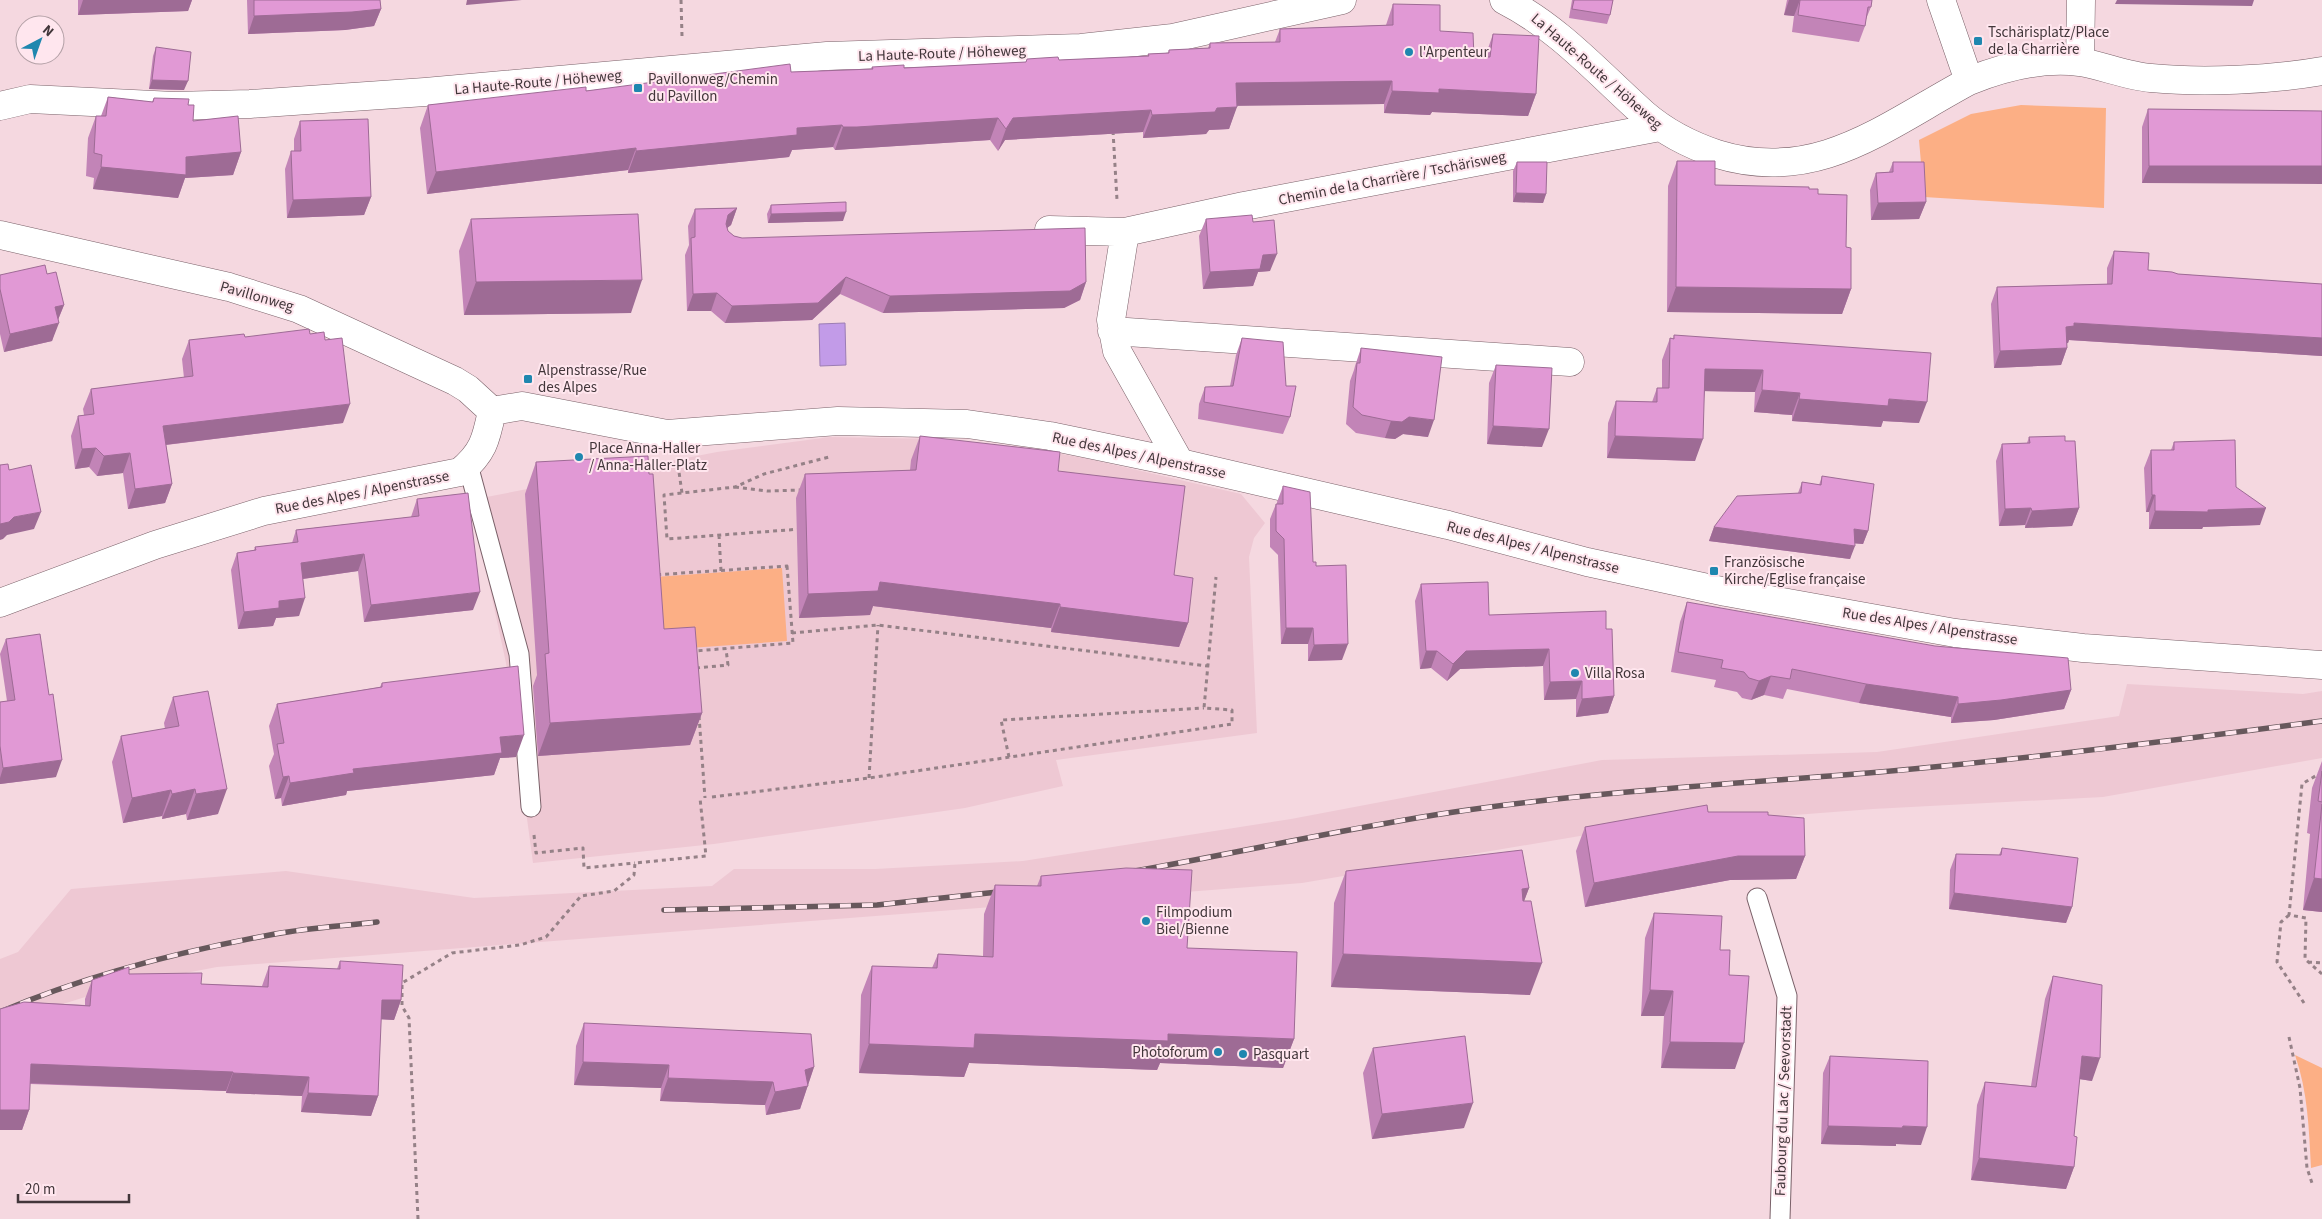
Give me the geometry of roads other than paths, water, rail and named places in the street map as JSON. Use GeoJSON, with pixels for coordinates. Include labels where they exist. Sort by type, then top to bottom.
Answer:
{"type":"FeatureCollection","features":[{"type":"Feature","properties":{"kind":"street","name":"La Haute-Route / Höheweg"},"geometry":{"type":"LineString","coordinates":[[0,106],[30,99],[174,106],[250,104],[435,91],[827,56],[1081,48],[1174,38],[1342,0]]}},
{"type":"Feature","properties":{"kind":"street","name":"La Haute-Route / Höheweg"},"geometry":{"type":"LineString","coordinates":[[1504,0],[1529,13],[1558,34],[1660,127],[1705,150],[1737,160],[1766,163],[1798,162],[1847,148],[1969,81],[2003,69],[2035,62],[2080,62],[2149,78],[2176,79],[2211,80],[2322,72]]}},
{"type":"Feature","properties":{"kind":"street"},"geometry":{"type":"LineString","coordinates":[[1940,0],[1969,81]]}},
{"type":"Feature","properties":{"kind":"street"},"geometry":{"type":"LineString","coordinates":[[2080,62],[2081,0]]}},
{"type":"Feature","properties":{"kind":"street","name":"Chemin de la Charrière / Tschärisweg"},"geometry":{"type":"LineString","coordinates":[[1020,231],[1059,229],[1124,232],[1244,206],[1660,127]]}},
{"type":"Feature","properties":{"kind":"street"},"geometry":{"type":"LineString","coordinates":[[1124,232],[1111,320],[1112,331],[1124,368],[1180,463]]}},
{"type":"Feature","properties":{"kind":"street","name":"Pavillonweg"},"geometry":{"type":"LineString","coordinates":[[0,235],[229,288],[300,308],[455,381],[468,389],[492,411]]}},
{"type":"Feature","properties":{"kind":"street"},"geometry":{"type":"LineString","coordinates":[[1112,331],[1570,362]]}},
{"type":"Feature","properties":{"kind":"street","name":"Rue des Alpes / Alpenstrasse"},"geometry":{"type":"LineString","coordinates":[[0,603],[155,545],[264,512],[460,472],[478,456],[488,434],[492,411],[522,406],[668,434],[838,421],[967,424],[1050,436],[1180,463],[1448,525],[1587,562],[1726,592],[1955,633],[2083,648],[2322,665]]}},
{"type":"Feature","properties":{"kind":"lane"},"geometry":{"type":"LineString","coordinates":[[468,466],[520,654],[531,807]]}},
{"type":"Feature","properties":{"kind":"lane","name":"Faubourg du Lac / Seevorstadt"},"geometry":{"type":"LineString","coordinates":[[1757,898],[1786,996],[1780,1219]]}},
{"type":"Feature","properties":{"kind":"railway"},"geometry":{"type":"LineString","coordinates":[[1135,871],[1374,825],[1505,805],[1609,794],[1982,762],[2322,721]]}},
{"type":"Feature","properties":{"kind":"railway"},"geometry":{"type":"LineString","coordinates":[[664,910],[877,905],[1007,891]]}},
{"type":"Feature","properties":{"kind":"railway"},"geometry":{"type":"LineString","coordinates":[[0,1012],[67,987],[170,956],[275,934],[377,922]]}},
{"type":"Feature","properties":{"kind":"place","name":"Tschärisplatz/Place de la Charrière"},"geometry":{"type":"Point","coordinates":[1978,41]}},
{"type":"Feature","properties":{"kind":"place","name":"l'Arpenteur"},"geometry":{"type":"Point","coordinates":[1409,52]}},
{"type":"Feature","properties":{"kind":"place","name":"Pavillonweg/Chemin du Pavillon"},"geometry":{"type":"Point","coordinates":[638,88]}},
{"type":"Feature","properties":{"kind":"place","name":"Alpenstrasse/Rue des Alpes"},"geometry":{"type":"Point","coordinates":[528,379]}},
{"type":"Feature","properties":{"kind":"place","name":"Place Anna-Haller / Anna-Haller-Platz"},"geometry":{"type":"Point","coordinates":[579,457]}},
{"type":"Feature","properties":{"kind":"place","name":"Französische Kirche/Eglise française"},"geometry":{"type":"Point","coordinates":[1714,571]}},
{"type":"Feature","properties":{"kind":"place","name":"Villa Rosa"},"geometry":{"type":"Point","coordinates":[1575,673]}},
{"type":"Feature","properties":{"kind":"place","name":"Filmpodium Biel/Bienne"},"geometry":{"type":"Point","coordinates":[1146,921]}},
{"type":"Feature","properties":{"kind":"place","name":"Photoforum"},"geometry":{"type":"Point","coordinates":[1218,1052]}},
{"type":"Feature","properties":{"kind":"place","name":"Pasquart"},"geometry":{"type":"Point","coordinates":[1243,1054]}}]}
